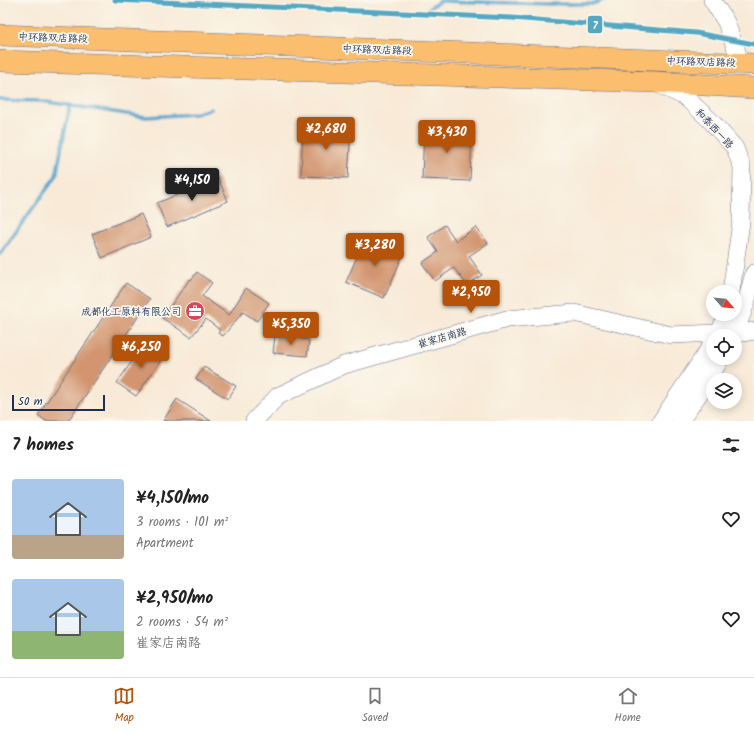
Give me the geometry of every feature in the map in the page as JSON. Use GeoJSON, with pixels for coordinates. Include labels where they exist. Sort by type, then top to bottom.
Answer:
{"type":"FeatureCollection","features":[{"type":"Feature","properties":{"kind":"main road","name":"中环路双店路段"},"geometry":{"type":"LineString","coordinates":[[0,35],[748,63]]}},
{"type":"Feature","properties":{"kind":"main road"},"geometry":{"type":"LineString","coordinates":[[0,61],[654,82],[754,88]]}},
{"type":"Feature","properties":{"kind":"street"},"geometry":{"type":"LineString","coordinates":[[712,0],[726,22],[748,63]]}},
{"type":"Feature","properties":{"kind":"street","name":"和泰西一路"},"geometry":{"type":"LineString","coordinates":[[654,82],[685,97],[710,120],[735,148],[742,167],[741,222],[732,285]]}},
{"type":"Feature","properties":{"kind":"street"},"geometry":{"type":"LineString","coordinates":[[729,329],[746,303],[754,273]]}},
{"type":"Feature","properties":{"kind":"street","name":"崔家店南路"},"geometry":{"type":"LineString","coordinates":[[254,421],[278,396],[344,365],[507,319],[574,313],[671,334],[706,335]]}},
{"type":"Feature","properties":{"kind":"street","name":"崔家店南路"},"geometry":{"type":"LineString","coordinates":[[742,333],[754,331]]}},
{"type":"Feature","properties":{"kind":"street"},"geometry":{"type":"LineString","coordinates":[[661,421],[706,360]]}},
{"type":"Feature","properties":{"kind":"street"},"geometry":{"type":"LineString","coordinates":[[680,421],[704,387],[717,365]]}},
{"type":"Feature","properties":{"kind":"building"},"geometry":{"type":"Polygon","coordinates":[[[303,125],[351,127],[348,178],[301,176],[303,125]]]}},
{"type":"Feature","properties":{"kind":"building"},"geometry":{"type":"Polygon","coordinates":[[[424,128],[472,130],[470,181],[422,179],[424,128]]]}},
{"type":"Feature","properties":{"kind":"building"},"geometry":{"type":"Polygon","coordinates":[[[218,178],[228,201],[167,227],[157,203],[218,178]]]}},
{"type":"Feature","properties":{"kind":"building"},"geometry":{"type":"Polygon","coordinates":[[[141,214],[151,237],[102,258],[92,234],[141,214]]]}},
{"type":"Feature","properties":{"kind":"building"},"geometry":{"type":"Polygon","coordinates":[[[445,225],[456,241],[476,227],[488,243],[469,256],[482,275],[467,285],[454,268],[435,281],[422,263],[438,252],[428,237],[445,225]]]}},
{"type":"Feature","properties":{"kind":"building"},"geometry":{"type":"Polygon","coordinates":[[[366,236],[404,253],[384,298],[346,282],[366,236]]]}},
{"type":"Feature","properties":{"kind":"building"},"geometry":{"type":"Polygon","coordinates":[[[197,272],[212,283],[202,296],[229,315],[246,288],[269,303],[257,321],[243,312],[223,336],[218,333],[220,330],[206,319],[191,337],[162,318],[189,280],[192,279],[197,272]]]}},
{"type":"Feature","properties":{"kind":"building"},"geometry":{"type":"Polygon","coordinates":[[[126,283],[150,299],[68,421],[46,421],[38,415],[126,283]]]}},
{"type":"Feature","properties":{"kind":"building"},"geometry":{"type":"Polygon","coordinates":[[[275,336],[309,340],[307,356],[273,353],[275,336]]]}},
{"type":"Feature","properties":{"kind":"building"},"geometry":{"type":"Polygon","coordinates":[[[145,342],[164,356],[136,396],[117,383],[145,342]]]}},
{"type":"Feature","properties":{"kind":"building"},"geometry":{"type":"Polygon","coordinates":[[[204,367],[236,386],[228,399],[196,379],[204,367]]]}},
{"type":"Feature","properties":{"kind":"building"},"geometry":{"type":"Polygon","coordinates":[[[177,399],[211,421],[163,421],[177,399]]]}},
{"type":"Feature","properties":{"kind":"waterway"},"geometry":{"type":"LineString","coordinates":[[428,9],[440,1],[592,4],[603,0]]}},
{"type":"Feature","properties":{"kind":"waterway"},"geometry":{"type":"LineString","coordinates":[[0,100],[41,101],[146,117],[194,114],[211,109]]}},
{"type":"Feature","properties":{"kind":"waterway"},"geometry":{"type":"LineString","coordinates":[[0,254],[56,176],[70,105]]}},
{"type":"Feature","properties":{"kind":"metro line","name":"7"},"geometry":{"type":"LineString","coordinates":[[115,0],[512,18],[696,33],[754,44]]}},
{"type":"Feature","properties":{"kind":"place","name":"成都化工原料有限公司"},"geometry":{"type":"Point","coordinates":[195,311]}}]}
